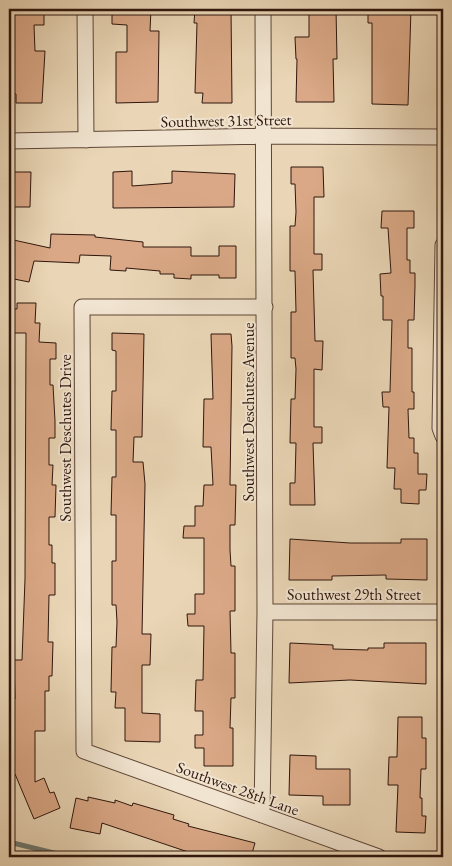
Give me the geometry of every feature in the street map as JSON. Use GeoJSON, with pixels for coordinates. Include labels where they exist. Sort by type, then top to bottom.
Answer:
{"type":"FeatureCollection","features":[{"type":"Feature","properties":{"kind":"street"},"geometry":{"type":"LineString","coordinates":[[85,9],[86,140]]}},
{"type":"Feature","properties":{"kind":"street","name":"Southwest Deschutes Avenue"},"geometry":{"type":"LineString","coordinates":[[262,815],[265,612],[264,9]]}},
{"type":"Feature","properties":{"kind":"street","name":"Southwest 31st Street"},"geometry":{"type":"LineString","coordinates":[[9,141],[265,136],[443,137]]}},
{"type":"Feature","properties":{"kind":"street"},"geometry":{"type":"LineString","coordinates":[[443,244],[440,428],[443,436]]}},
{"type":"Feature","properties":{"kind":"street","name":"Southwest Deschutes Drive"},"geometry":{"type":"LineString","coordinates":[[84,751],[82,307],[265,307]]}},
{"type":"Feature","properties":{"kind":"street","name":"Southwest 29th Street"},"geometry":{"type":"LineString","coordinates":[[265,612],[443,612]]}},
{"type":"Feature","properties":{"kind":"street","name":"Southwest 28th Lane"},"geometry":{"type":"LineString","coordinates":[[84,751],[379,857]]}},
{"type":"Feature","properties":{"kind":"building"},"geometry":{"type":"Polygon","coordinates":[[[9,9],[44,9],[44,25],[34,25],[35,51],[45,51],[42,103],[16,103],[16,94],[9,94],[9,9]]]}},
{"type":"Feature","properties":{"kind":"building"},"geometry":{"type":"Polygon","coordinates":[[[118,9],[151,9],[150,31],[159,31],[158,102],[116,103],[116,52],[127,52],[127,25],[112,24],[112,12],[118,12],[118,9]]]}},
{"type":"Feature","properties":{"kind":"building"},"geometry":{"type":"Polygon","coordinates":[[[195,9],[231,9],[232,103],[202,103],[203,93],[195,93],[197,23],[194,23],[195,9]]]}},
{"type":"Feature","properties":{"kind":"building"},"geometry":{"type":"Polygon","coordinates":[[[309,9],[336,9],[337,59],[333,59],[334,102],[296,102],[297,59],[295,37],[309,37],[309,9]]]}},
{"type":"Feature","properties":{"kind":"building"},"geometry":{"type":"Polygon","coordinates":[[[368,9],[411,9],[408,105],[372,104],[372,23],[368,23],[368,9]]]}},
{"type":"Feature","properties":{"kind":"building"},"geometry":{"type":"Polygon","coordinates":[[[291,167],[323,167],[324,197],[314,197],[314,254],[322,254],[322,270],[313,270],[315,341],[323,341],[322,370],[314,369],[314,427],[322,427],[322,443],[313,443],[315,505],[290,505],[290,483],[295,483],[296,443],[290,443],[291,399],[295,399],[296,369],[295,358],[291,358],[291,312],[296,312],[295,271],[290,271],[290,226],[295,226],[296,212],[295,184],[291,184],[291,167]]]}},
{"type":"Feature","properties":{"kind":"building"},"geometry":{"type":"Polygon","coordinates":[[[132,171],[132,186],[172,183],[172,171],[235,174],[234,207],[113,208],[113,172],[132,171]]]}},
{"type":"Feature","properties":{"kind":"building"},"geometry":{"type":"Polygon","coordinates":[[[9,172],[31,172],[30,207],[9,207],[9,172]]]}},
{"type":"Feature","properties":{"kind":"building"},"geometry":{"type":"Polygon","coordinates":[[[382,211],[414,211],[414,228],[407,228],[407,260],[410,260],[410,273],[415,273],[414,320],[408,320],[408,348],[412,348],[414,409],[408,409],[409,438],[414,438],[414,453],[418,453],[418,474],[427,474],[426,490],[419,490],[419,504],[401,503],[401,489],[394,489],[395,468],[387,468],[389,407],[383,407],[382,392],[390,392],[392,320],[383,320],[383,296],[381,296],[380,274],[391,273],[388,228],[381,228],[382,211]]]}},
{"type":"Feature","properties":{"kind":"building"},"geometry":{"type":"Polygon","coordinates":[[[51,234],[95,235],[95,237],[143,242],[143,247],[191,247],[191,256],[219,256],[219,246],[236,246],[236,278],[219,278],[219,275],[191,275],[191,279],[174,278],[174,274],[160,274],[160,271],[126,268],[126,271],[110,270],[111,256],[80,255],[79,263],[34,261],[29,282],[9,278],[9,239],[50,248],[51,234]]]}},
{"type":"Feature","properties":{"kind":"building"},"geometry":{"type":"Polygon","coordinates":[[[17,303],[36,303],[35,323],[40,323],[39,342],[56,343],[56,359],[50,359],[50,385],[53,385],[55,438],[49,438],[49,465],[53,465],[52,485],[56,485],[55,517],[49,517],[49,545],[52,545],[52,563],[55,563],[55,595],[49,595],[48,642],[53,642],[52,676],[49,676],[49,691],[45,691],[45,731],[35,731],[35,782],[44,778],[50,793],[54,792],[60,808],[34,819],[15,774],[9,774],[9,699],[15,699],[14,660],[22,660],[25,579],[26,333],[9,333],[9,309],[17,309],[17,303]]]}},
{"type":"Feature","properties":{"kind":"building"},"geometry":{"type":"Polygon","coordinates":[[[112,333],[144,334],[142,437],[134,437],[133,462],[143,462],[145,484],[142,634],[151,634],[150,665],[142,665],[142,713],[160,714],[160,742],[125,741],[125,708],[115,708],[116,692],[111,692],[112,647],[116,647],[117,622],[116,605],[112,605],[112,561],[116,561],[116,515],[111,515],[112,477],[116,477],[116,430],[111,430],[112,391],[116,391],[116,351],[112,350],[112,333]]]}},
{"type":"Feature","properties":{"kind":"building"},"geometry":{"type":"Polygon","coordinates":[[[211,334],[231,334],[232,346],[230,485],[236,485],[235,525],[230,525],[231,566],[235,566],[235,611],[230,611],[231,653],[235,653],[235,698],[231,698],[230,728],[233,728],[233,766],[204,766],[204,748],[195,748],[195,735],[203,735],[203,711],[195,711],[196,680],[203,680],[204,626],[188,626],[187,614],[195,614],[195,594],[204,594],[204,538],[183,538],[184,526],[195,526],[195,506],[203,506],[204,485],[213,485],[211,447],[203,447],[204,399],[213,399],[211,334]]]}},
{"type":"Feature","properties":{"kind":"building"},"geometry":{"type":"Polygon","coordinates":[[[290,539],[350,543],[401,543],[401,539],[427,539],[427,580],[386,579],[386,575],[332,576],[332,580],[289,580],[290,539]]]}},
{"type":"Feature","properties":{"kind":"building"},"geometry":{"type":"Polygon","coordinates":[[[290,643],[333,645],[333,649],[368,650],[368,648],[384,648],[384,643],[426,643],[426,684],[350,680],[289,683],[290,643]]]}},
{"type":"Feature","properties":{"kind":"building"},"geometry":{"type":"Polygon","coordinates":[[[398,717],[422,717],[422,738],[426,738],[426,769],[421,769],[420,798],[422,798],[422,816],[426,816],[425,833],[396,832],[398,785],[388,785],[389,757],[397,757],[398,717]]]}},
{"type":"Feature","properties":{"kind":"building"},"geometry":{"type":"Polygon","coordinates":[[[290,755],[316,756],[316,769],[350,769],[350,805],[323,805],[323,796],[289,795],[290,755]]]}},
{"type":"Feature","properties":{"kind":"building"},"geometry":{"type":"Polygon","coordinates":[[[88,797],[115,803],[115,800],[132,806],[133,803],[174,815],[173,819],[189,824],[188,826],[255,843],[251,857],[203,857],[102,823],[100,834],[70,828],[76,798],[88,801],[88,797]]]}},
{"type":"Feature","properties":{"kind":"waterway"},"geometry":{"type":"LineString","coordinates":[[9,842],[70,857]]}}]}
